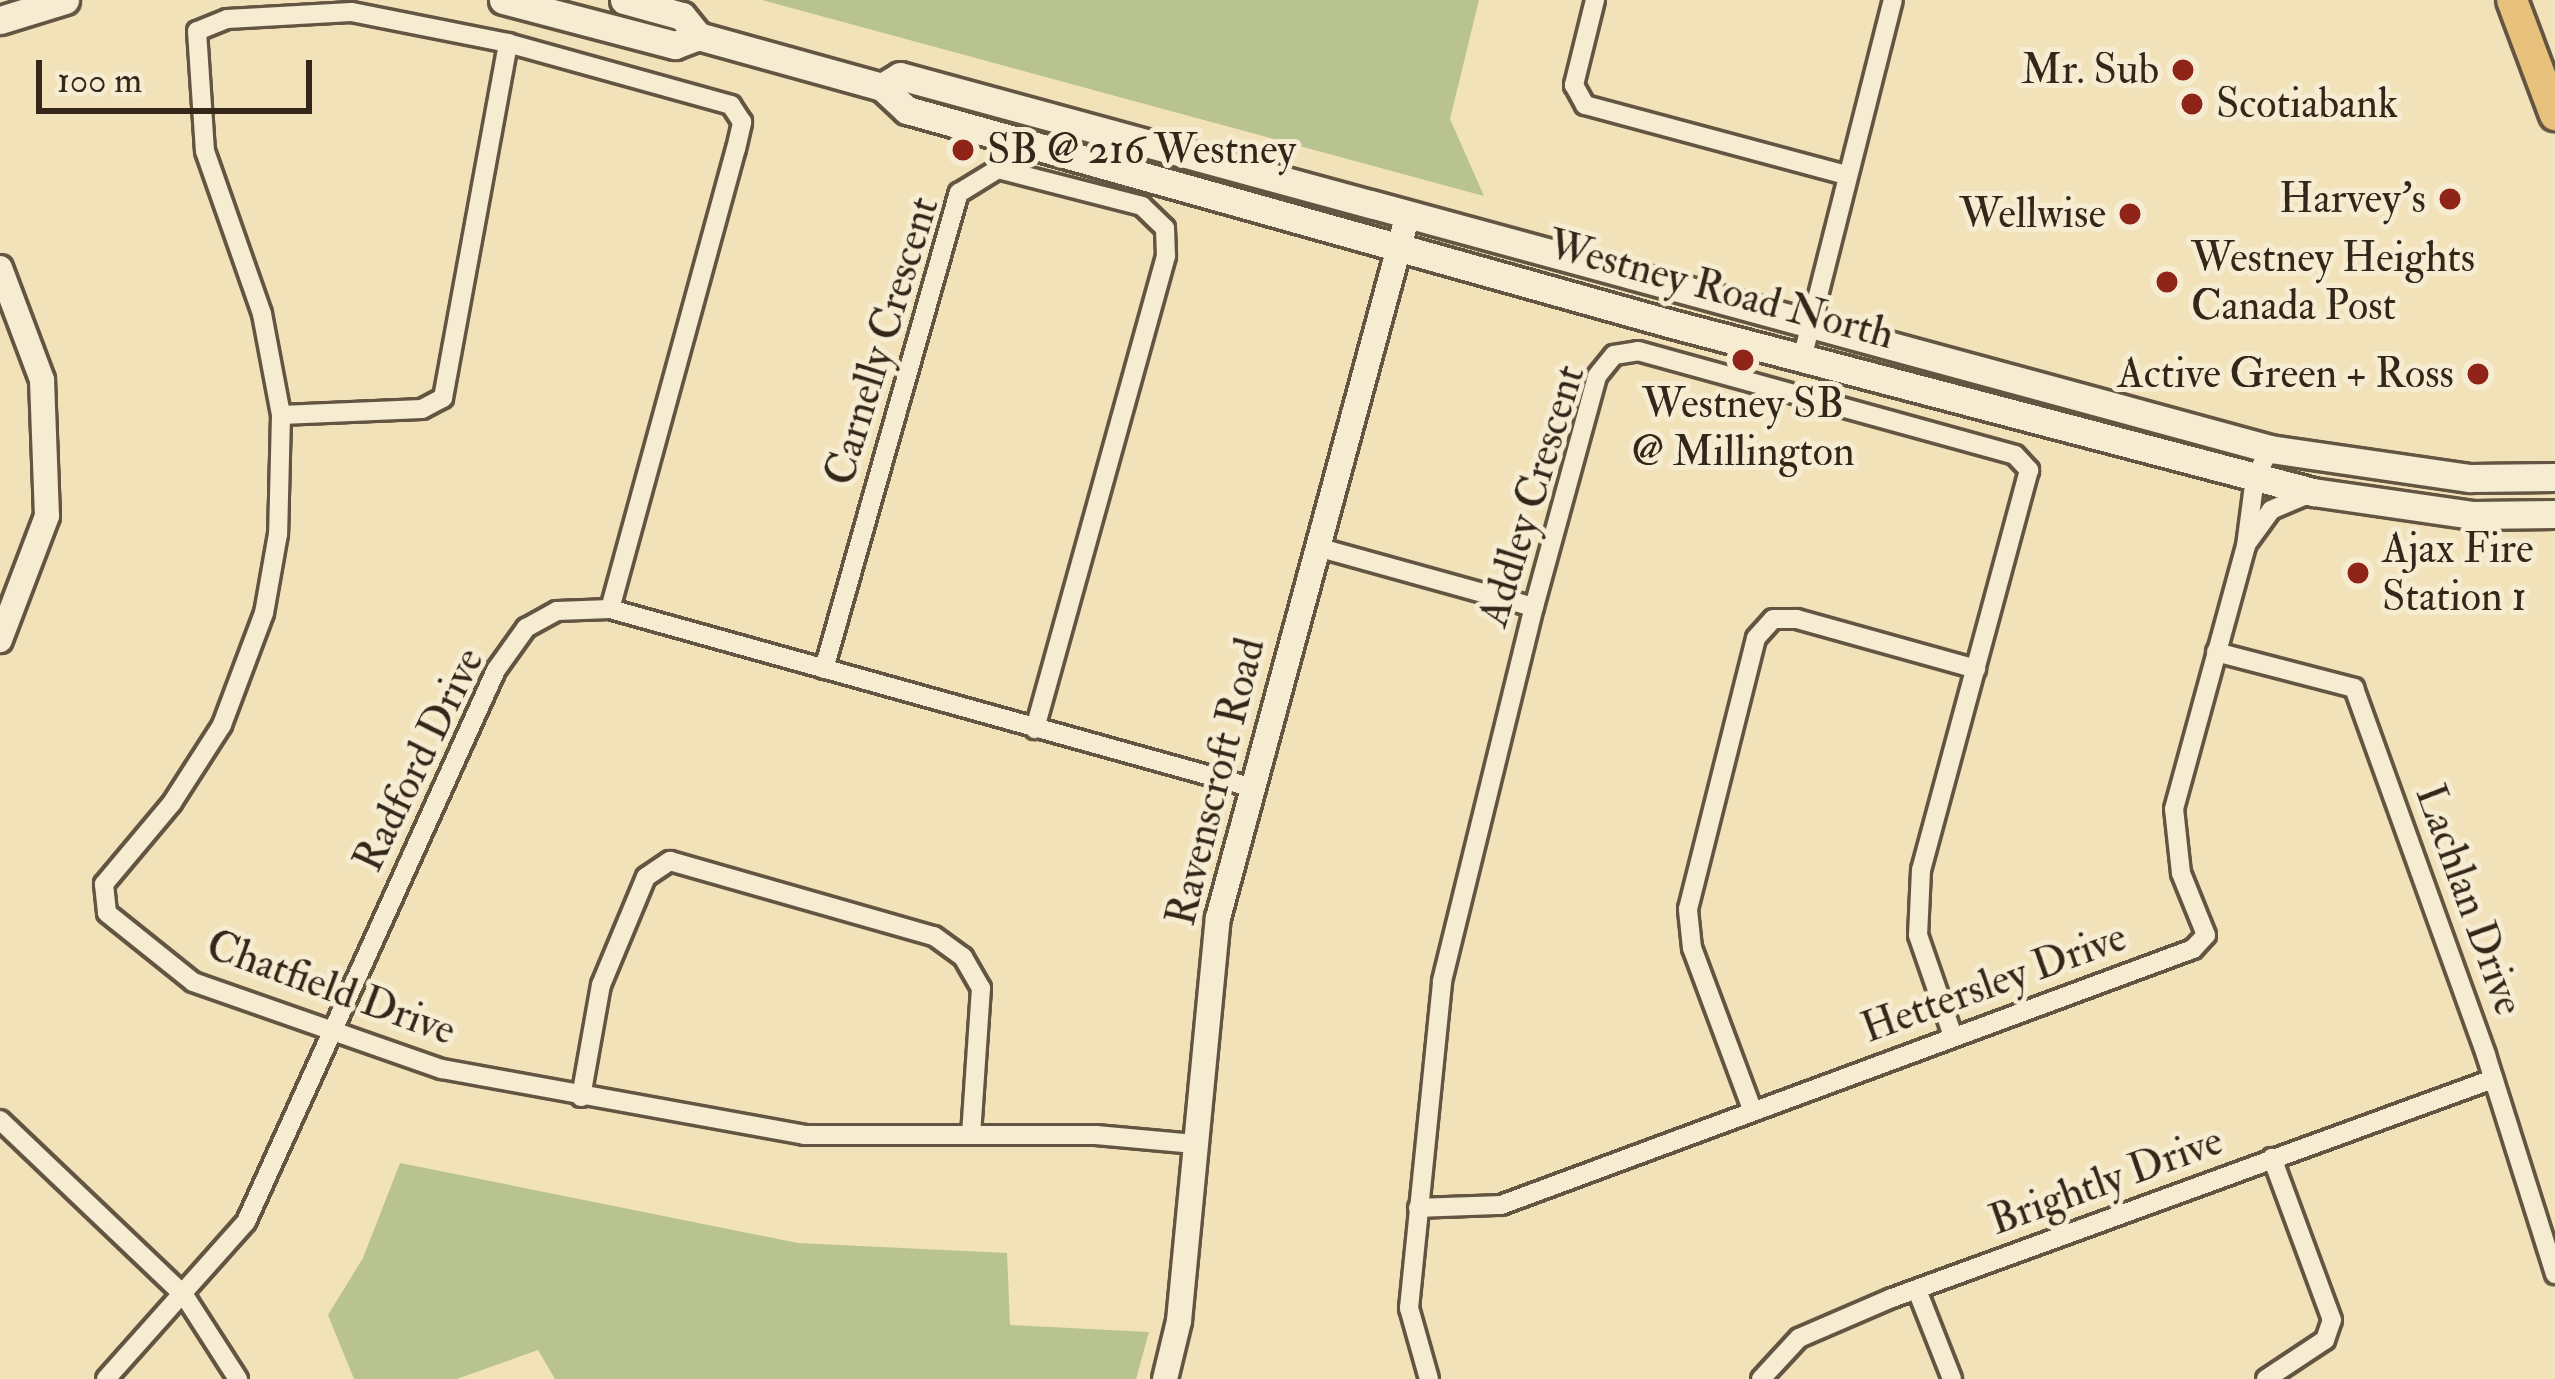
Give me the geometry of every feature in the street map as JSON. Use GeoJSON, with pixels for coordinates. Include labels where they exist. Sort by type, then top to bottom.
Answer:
{"type":"FeatureCollection","features":[{"type":"Feature","properties":{"kind":"main road"},"geometry":{"type":"LineString","coordinates":[[0,20],[65,0]]}},
{"type":"Feature","properties":{"kind":"main road","name":"Westney Road North"},"geometry":{"type":"LineString","coordinates":[[503,0],[675,45],[698,36]]}},
{"type":"Feature","properties":{"kind":"main road","name":"Westney Road North"},"geometry":{"type":"LineString","coordinates":[[625,0],[682,16],[698,36],[882,87],[907,110],[2255,478],[2313,492],[2473,515],[2555,514]]}},
{"type":"Feature","properties":{"kind":"main road"},"geometry":{"type":"LineString","coordinates":[[2512,0],[2555,115]]}},
{"type":"Feature","properties":{"kind":"main road","name":"Westney Road North"},"geometry":{"type":"LineString","coordinates":[[882,87],[900,76],[2270,449],[2470,478],[2555,477]]}},
{"type":"Feature","properties":{"kind":"main road"},"geometry":{"type":"LineString","coordinates":[[1957,397],[1964,366]]}},
{"type":"Feature","properties":{"kind":"street"},"geometry":{"type":"LineString","coordinates":[[1595,0],[1574,85],[1585,105],[1846,175]]}},
{"type":"Feature","properties":{"kind":"street"},"geometry":{"type":"LineString","coordinates":[[1803,356],[1893,0]]}},
{"type":"Feature","properties":{"kind":"street","name":"Chatfield Drive"},"geometry":{"type":"LineString","coordinates":[[610,609],[742,122],[710,94],[508,43],[351,12],[227,19],[197,32],[205,151],[262,314],[281,415],[278,534],[244,674],[172,803],[104,884],[106,913],[193,982],[442,1070],[804,1135],[971,1135],[1195,1144]]}},
{"type":"Feature","properties":{"kind":"street"},"geometry":{"type":"LineString","coordinates":[[281,415],[422,409],[443,398],[508,43]]}},
{"type":"Feature","properties":{"kind":"street","name":"Carnelly Crescent"},"geometry":{"type":"LineString","coordinates":[[824,669],[959,193],[998,169],[1142,206],[1165,228],[1166,256],[1035,729]]}},
{"type":"Feature","properties":{"kind":"street","name":"Ravenscroft Road"},"geometry":{"type":"LineString","coordinates":[[1165,1379],[1178,1334],[1218,917],[1408,214]]}},
{"type":"Feature","properties":{"kind":"street"},"geometry":{"type":"LineString","coordinates":[[0,268],[42,380],[47,516],[0,640]]}},
{"type":"Feature","properties":{"kind":"street","name":"Addley Crescent"},"geometry":{"type":"LineString","coordinates":[[1429,1379],[1409,1308],[1442,981],[1534,607],[1597,376],[1614,355],[1638,351],[2014,455],[2029,470],[2024,503],[1921,870],[1918,935],[1952,1036]]}},
{"type":"Feature","properties":{"kind":"street","name":"Hettersley Drive"},"geometry":{"type":"LineString","coordinates":[[1418,1208],[1501,1204],[2192,949],[2206,934],[2181,873],[2174,809],[2246,546],[2255,478],[2270,449]]}},
{"type":"Feature","properties":{"kind":"street","name":"Hettersley Drive"},"geometry":{"type":"LineString","coordinates":[[2246,546],[2271,510],[2313,492]]}},
{"type":"Feature","properties":{"kind":"street"},"geometry":{"type":"LineString","coordinates":[[1317,548],[1534,607]]}},
{"type":"Feature","properties":{"kind":"street","name":"Radford Drive"},"geometry":{"type":"LineString","coordinates":[[106,1379],[246,1222],[496,670],[526,628],[557,611],[610,609],[1250,787]]}},
{"type":"Feature","properties":{"kind":"street"},"geometry":{"type":"LineString","coordinates":[[1752,1109],[1692,948],[1688,909],[1756,638],[1773,620],[1797,619],[1976,669]]}},
{"type":"Feature","properties":{"kind":"street","name":"Lachlan Drive"},"geometry":{"type":"LineString","coordinates":[[2216,652],[2354,688],[2494,1079],[2548,1238],[2555,1274]]}},
{"type":"Feature","properties":{"kind":"street"},"geometry":{"type":"LineString","coordinates":[[580,1097],[601,985],[646,877],[670,861],[934,935],[963,958],[981,988],[971,1135]]}},
{"type":"Feature","properties":{"kind":"street","name":"Brightly Drive"},"geometry":{"type":"LineString","coordinates":[[1761,1379],[1799,1338],[1917,1290],[2494,1079]]}},
{"type":"Feature","properties":{"kind":"street"},"geometry":{"type":"LineString","coordinates":[[0,1120],[184,1294],[238,1379]]}},
{"type":"Feature","properties":{"kind":"street"},"geometry":{"type":"LineString","coordinates":[[2266,1379],[2325,1340],[2332,1319],[2272,1158]]}},
{"type":"Feature","properties":{"kind":"street"},"geometry":{"type":"LineString","coordinates":[[1917,1290],[1952,1379]]}},
{"type":"Feature","properties":{"kind":"green space"},"geometry":{"type":"Polygon","coordinates":[[[762,0],[1479,0],[1450,119],[1484,196],[762,0]]]}},
{"type":"Feature","properties":{"kind":"green space"},"geometry":{"type":"Polygon","coordinates":[[[400,1163],[798,1243],[1007,1253],[1010,1325],[1149,1332],[1136,1379],[555,1379],[538,1350],[457,1379],[354,1379],[328,1315],[363,1258],[400,1163]]]}},
{"type":"Feature","properties":{"kind":"place","name":"Mr. Sub"},"geometry":{"type":"Point","coordinates":[2183,70]}},
{"type":"Feature","properties":{"kind":"place","name":"Scotiabank"},"geometry":{"type":"Point","coordinates":[2192,104]}},
{"type":"Feature","properties":{"kind":"place","name":"SB @ 216 Westney"},"geometry":{"type":"Point","coordinates":[963,150]}},
{"type":"Feature","properties":{"kind":"place","name":"Harvey's"},"geometry":{"type":"Point","coordinates":[2450,199]}},
{"type":"Feature","properties":{"kind":"place","name":"Wellwise"},"geometry":{"type":"Point","coordinates":[2130,214]}},
{"type":"Feature","properties":{"kind":"place","name":"Westney Heights Canada Post"},"geometry":{"type":"Point","coordinates":[2167,282]}},
{"type":"Feature","properties":{"kind":"place","name":"Westney SB @ Millington"},"geometry":{"type":"Point","coordinates":[1743,360]}},
{"type":"Feature","properties":{"kind":"place","name":"Active Green + Ross"},"geometry":{"type":"Point","coordinates":[2478,374]}},
{"type":"Feature","properties":{"kind":"place","name":"Ajax Fire Station 1"},"geometry":{"type":"Point","coordinates":[2358,573]}}]}
